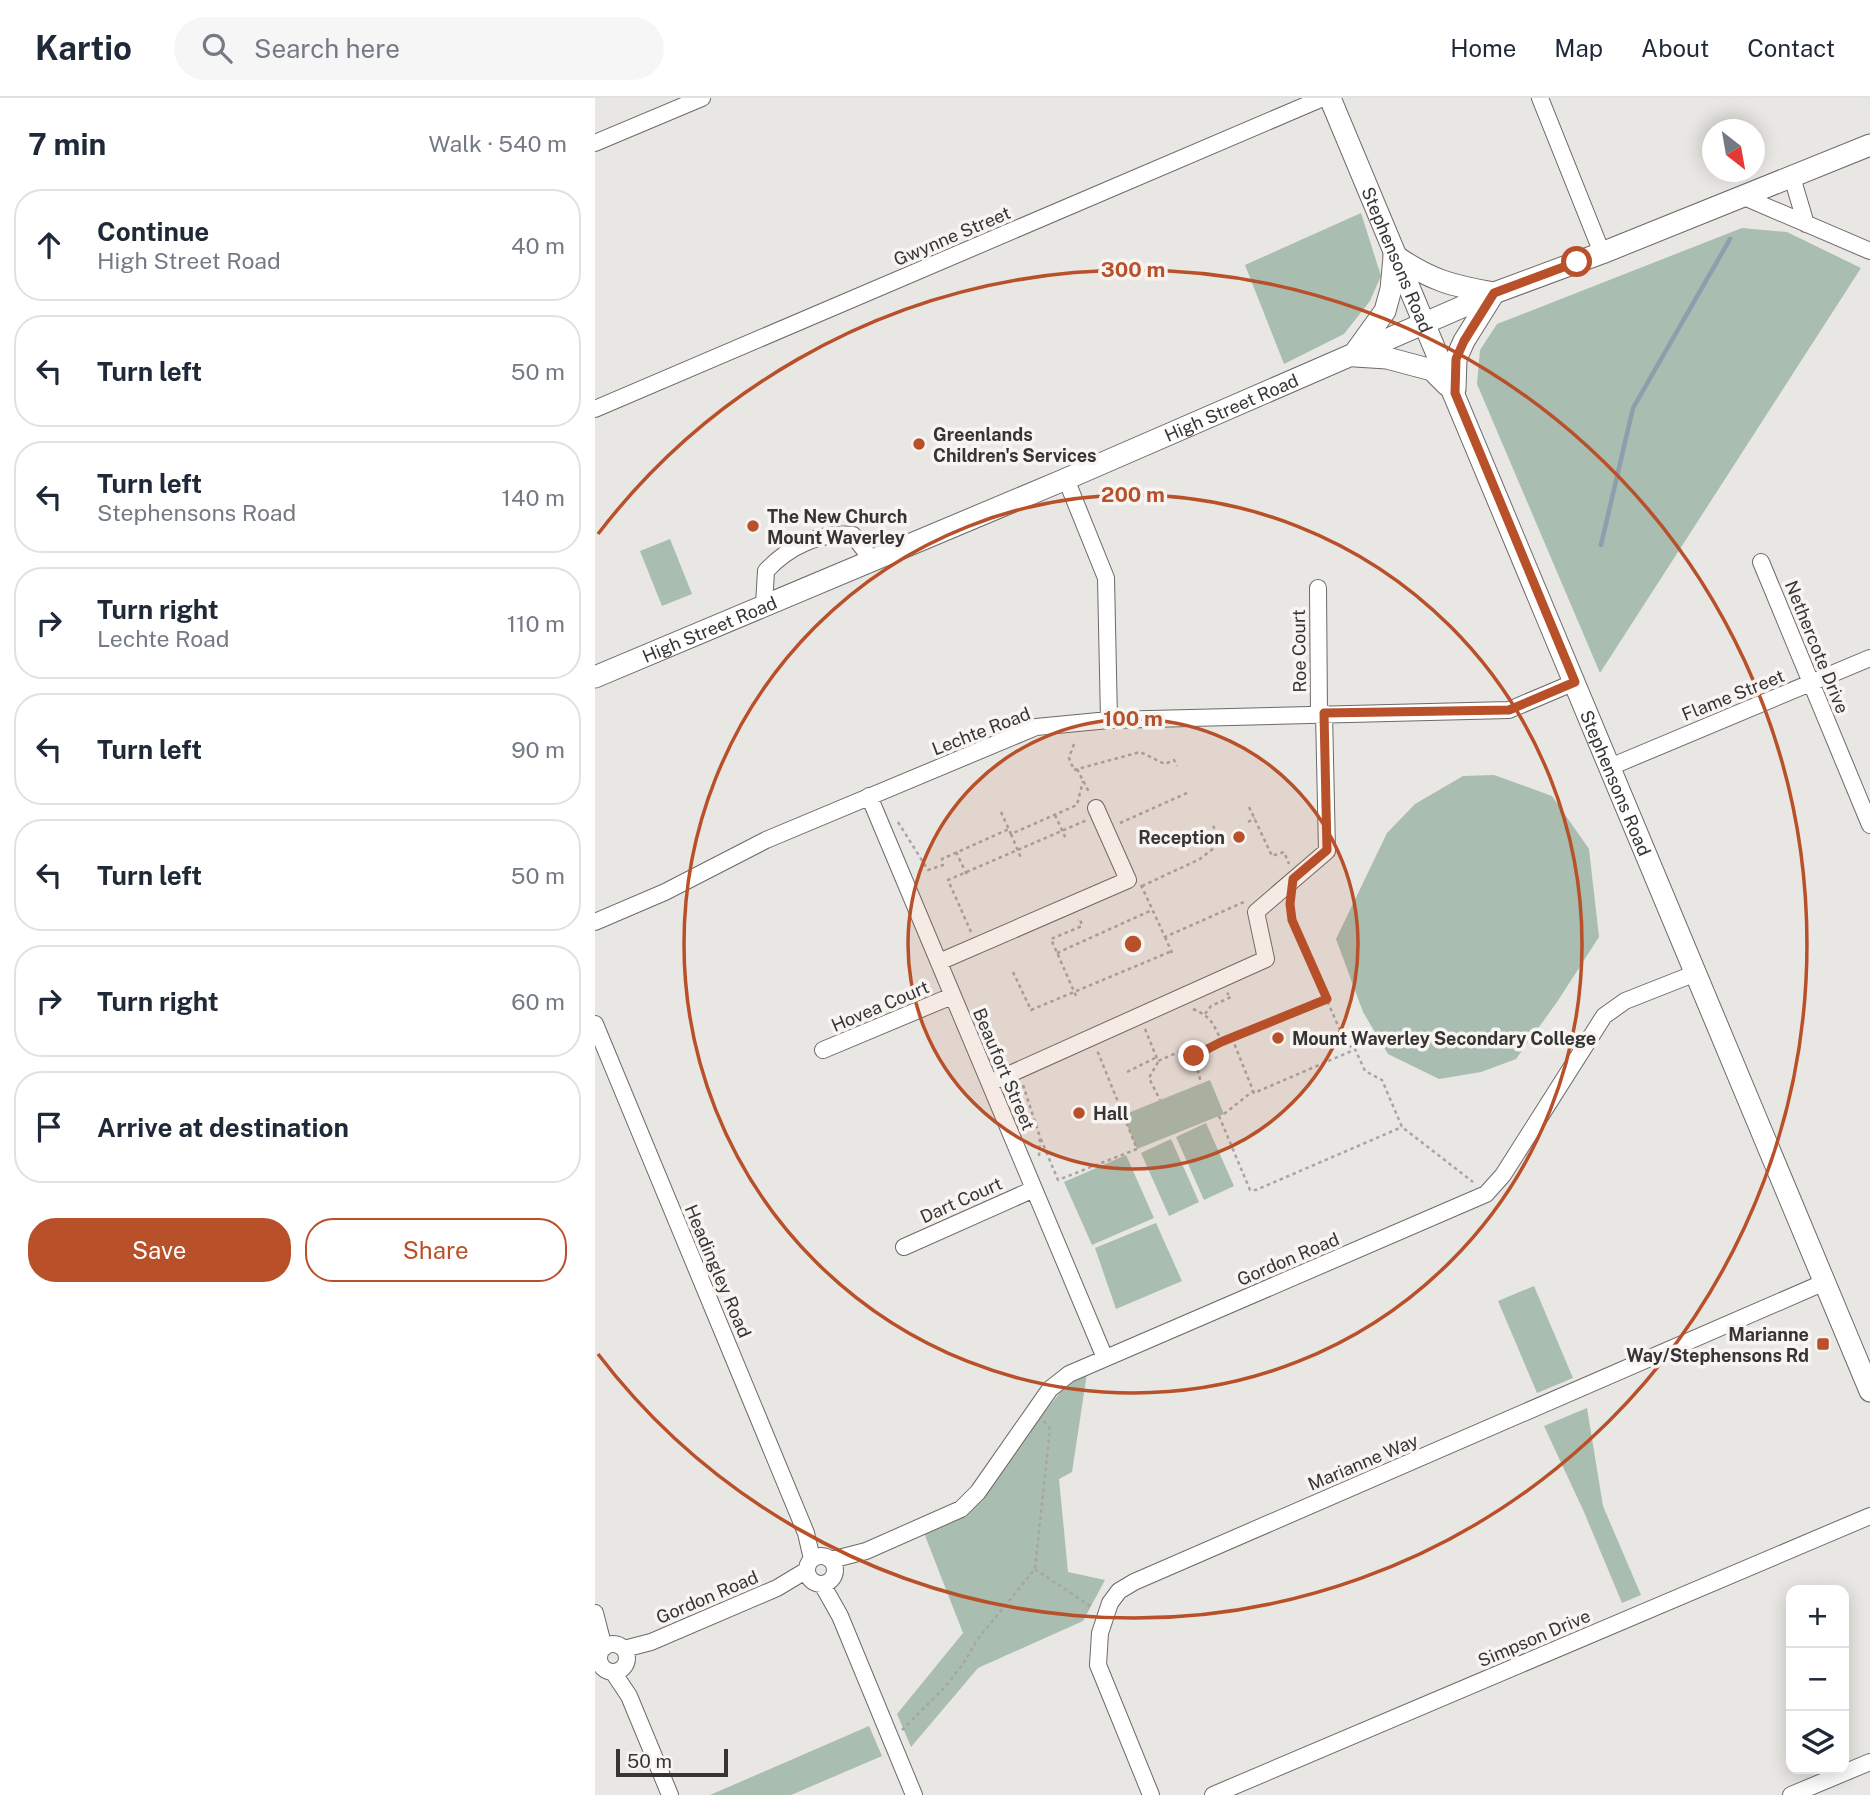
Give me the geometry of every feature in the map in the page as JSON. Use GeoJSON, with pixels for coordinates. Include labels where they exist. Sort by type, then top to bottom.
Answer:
{"type":"FeatureCollection","features":[{"type":"Feature","properties":{"kind":"main road","name":"Stephensons Road"},"geometry":{"type":"LineString","coordinates":[[1330,98],[1870,1391]]}},
{"type":"Feature","properties":{"kind":"main road","name":"High Street Road"},"geometry":{"type":"LineString","coordinates":[[595,677],[1066,479],[1494,293],[1602,253],[1870,145]]}},
{"type":"Feature","properties":{"kind":"main road"},"geometry":{"type":"LineString","coordinates":[[1394,255],[1419,273],[1438,281],[1494,293],[1456,359],[1455,393]]}},
{"type":"Feature","properties":{"kind":"main road"},"geometry":{"type":"LineString","coordinates":[[1352,356],[1385,311],[1391,289],[1394,255]]}},
{"type":"Feature","properties":{"kind":"main road"},"geometry":{"type":"LineString","coordinates":[[1352,356],[1387,358],[1432,370],[1455,393]]}},
{"type":"Feature","properties":{"kind":"street"},"geometry":{"type":"LineString","coordinates":[[595,143],[702,98]]}},
{"type":"Feature","properties":{"kind":"street","name":"Gwynne Street"},"geometry":{"type":"LineString","coordinates":[[595,409],[1323,98]]}},
{"type":"Feature","properties":{"kind":"street"},"geometry":{"type":"LineString","coordinates":[[1540,98],[1602,253]]}},
{"type":"Feature","properties":{"kind":"street"},"geometry":{"type":"LineString","coordinates":[[1792,177],[1806,224]]}},
{"type":"Feature","properties":{"kind":"street"},"geometry":{"type":"LineString","coordinates":[[1744,197],[1870,251]]}},
{"type":"Feature","properties":{"kind":"street"},"geometry":{"type":"LineString","coordinates":[[1066,479],[1106,578],[1109,720]]}},
{"type":"Feature","properties":{"kind":"street"},"geometry":{"type":"LineString","coordinates":[[764,605],[766,570],[803,541],[835,533],[853,535],[872,560]]}},
{"type":"Feature","properties":{"kind":"street","name":"Nethercote Drive"},"geometry":{"type":"LineString","coordinates":[[1761,562],[1870,825]]}},
{"type":"Feature","properties":{"kind":"street","name":"Roe Court"},"geometry":{"type":"LineString","coordinates":[[1292,876],[1327,850],[1318,589]]}},
{"type":"Feature","properties":{"kind":"street","name":"Flame Street"},"geometry":{"type":"LineString","coordinates":[[1610,766],[1870,658]]}},
{"type":"Feature","properties":{"kind":"street","name":"Lechte Road"},"geometry":{"type":"LineString","coordinates":[[595,922],[665,892],[766,840],[1036,727],[1109,720],[1509,710],[1575,682]]}},
{"type":"Feature","properties":{"kind":"street","name":"Beaufort Street"},"geometry":{"type":"LineString","coordinates":[[869,796],[1105,1358]]}},
{"type":"Feature","properties":{"kind":"street"},"geometry":{"type":"LineString","coordinates":[[939,962],[1128,880],[1100,817]]}},
{"type":"Feature","properties":{"kind":"street"},"geometry":{"type":"LineString","coordinates":[[990,1083],[1266,958],[1256,912],[1292,876]]}},
{"type":"Feature","properties":{"kind":"street","name":"Gordon Road"},"geometry":{"type":"LineString","coordinates":[[610,1660],[949,1516],[970,1501],[1050,1388],[1059,1380],[1486,1194],[1503,1175],[1604,1016],[1625,1001],[1696,973]]}},
{"type":"Feature","properties":{"kind":"street","name":"Hovea Court"},"geometry":{"type":"LineString","coordinates":[[823,1050],[952,996]]}},
{"type":"Feature","properties":{"kind":"street","name":"Headingley Road"},"geometry":{"type":"LineString","coordinates":[[595,1024],[914,1795]]}},
{"type":"Feature","properties":{"kind":"street","name":"Dart Court"},"geometry":{"type":"LineString","coordinates":[[904,1247],[1034,1189]]}},
{"type":"Feature","properties":{"kind":"street","name":"Marianne Way"},"geometry":{"type":"LineString","coordinates":[[1151,1795],[1098,1665],[1100,1633],[1110,1603],[1119,1591],[1825,1282]]}},
{"type":"Feature","properties":{"kind":"street","name":"Simpson Drive"},"geometry":{"type":"LineString","coordinates":[[1213,1795],[1870,1516]]}},
{"type":"Feature","properties":{"kind":"street"},"geometry":{"type":"LineString","coordinates":[[597,1619],[610,1660],[629,1696],[670,1795]]}},
{"type":"Feature","properties":{"kind":"street"},"geometry":{"type":"LineString","coordinates":[[1791,1795],[1870,1762]]}},
{"type":"Feature","properties":{"kind":"path"},"geometry":{"type":"LineString","coordinates":[[1074,744],[1069,758],[1087,788]]}},
{"type":"Feature","properties":{"kind":"path"},"geometry":{"type":"LineString","coordinates":[[1075,770],[1116,761],[1140,752],[1164,764],[1174,760],[1177,766]]}},
{"type":"Feature","properties":{"kind":"path"},"geometry":{"type":"LineString","coordinates":[[1011,834],[1077,805],[1083,780]]}},
{"type":"Feature","properties":{"kind":"path"},"geometry":{"type":"LineString","coordinates":[[972,934],[949,880],[1100,817],[1187,793]]}},
{"type":"Feature","properties":{"kind":"path"},"geometry":{"type":"LineString","coordinates":[[1249,807],[1272,856]]}},
{"type":"Feature","properties":{"kind":"path"},"geometry":{"type":"LineString","coordinates":[[1001,812],[1021,858]]}},
{"type":"Feature","properties":{"kind":"path"},"geometry":{"type":"LineString","coordinates":[[1055,814],[1066,839]]}},
{"type":"Feature","properties":{"kind":"path"},"geometry":{"type":"LineString","coordinates":[[893,815],[928,870],[943,865],[942,859],[1009,829]]}},
{"type":"Feature","properties":{"kind":"path"},"geometry":{"type":"LineString","coordinates":[[1248,822],[1255,818]]}},
{"type":"Feature","properties":{"kind":"path"},"geometry":{"type":"LineString","coordinates":[[1013,972],[1031,1010],[1173,953],[1142,886],[1200,859],[1219,844],[1220,838],[1213,825]]}},
{"type":"Feature","properties":{"kind":"path"},"geometry":{"type":"LineString","coordinates":[[957,852],[967,875]]}},
{"type":"Feature","properties":{"kind":"path"},"geometry":{"type":"LineString","coordinates":[[1267,858],[1284,852],[1292,876],[1292,920],[1346,1044],[1355,1049],[1365,1071],[1382,1080],[1402,1127],[1478,1185]]}},
{"type":"Feature","properties":{"kind":"path"},"geometry":{"type":"LineString","coordinates":[[1165,937],[1230,909]]}},
{"type":"Feature","properties":{"kind":"path"},"geometry":{"type":"LineString","coordinates":[[1057,953],[1152,910]]}},
{"type":"Feature","properties":{"kind":"path"},"geometry":{"type":"LineString","coordinates":[[1043,918],[1076,994]]}},
{"type":"Feature","properties":{"kind":"path"},"geometry":{"type":"LineString","coordinates":[[1051,939],[1082,926],[1080,919],[1069,923]]}},
{"type":"Feature","properties":{"kind":"path"},"geometry":{"type":"LineString","coordinates":[[1194,1056],[1221,1042],[1327,999]]}},
{"type":"Feature","properties":{"kind":"path"},"geometry":{"type":"LineString","coordinates":[[1194,1003],[1192,1009],[1206,1014],[1221,1042]]}},
{"type":"Feature","properties":{"kind":"path"},"geometry":{"type":"LineString","coordinates":[[1143,1024],[1157,1059],[1150,1078],[1160,1100]]}},
{"type":"Feature","properties":{"kind":"path"},"geometry":{"type":"LineString","coordinates":[[1232,1038],[1253,1091]]}},
{"type":"Feature","properties":{"kind":"path"},"geometry":{"type":"LineString","coordinates":[[1127,1072],[1190,1047],[1201,1083]]}},
{"type":"Feature","properties":{"kind":"path"},"geometry":{"type":"LineString","coordinates":[[1020,1079],[1058,1180],[1137,1149],[1096,1048]]}},
{"type":"Feature","properties":{"kind":"path"},"geometry":{"type":"LineString","coordinates":[[1224,1114],[1253,1091],[1254,1093],[1355,1049]]}},
{"type":"Feature","properties":{"kind":"path"},"geometry":{"type":"LineString","coordinates":[[1219,1116],[1250,1190],[1256,1190],[1402,1127]]}},
{"type":"Feature","properties":{"kind":"path"},"geometry":{"type":"LineString","coordinates":[[1039,1156],[1040,1137]]}},
{"type":"Feature","properties":{"kind":"path"},"geometry":{"type":"LineString","coordinates":[[889,1735],[904,1729],[945,1687],[977,1640],[1035,1569],[1050,1429],[1036,1409]]}},
{"type":"Feature","properties":{"kind":"path"},"geometry":{"type":"LineString","coordinates":[[1035,1569],[1095,1609]]}},
{"type":"Feature","properties":{"kind":"green space"},"geometry":{"type":"Polygon","coordinates":[[[1361,213],[1381,276],[1370,301],[1344,334],[1284,364],[1245,265],[1361,213]]]}},
{"type":"Feature","properties":{"kind":"green space"},"geometry":{"type":"Polygon","coordinates":[[[1742,228],[1787,232],[1861,268],[1600,673],[1477,384],[1480,350],[1497,324],[1742,228]]]}},
{"type":"Feature","properties":{"kind":"green space"},"geometry":{"type":"Polygon","coordinates":[[[670,539],[692,594],[662,606],[640,551],[670,539]]]}},
{"type":"Feature","properties":{"kind":"green space"},"geometry":{"type":"Polygon","coordinates":[[[1494,775],[1552,796],[1589,849],[1599,937],[1516,1059],[1481,1072],[1439,1079],[1388,1054],[1363,1012],[1336,939],[1387,833],[1415,804],[1463,776],[1494,775]]]}},
{"type":"Feature","properties":{"kind":"green space"},"geometry":{"type":"Polygon","coordinates":[[[1210,1080],[1224,1114],[1137,1149],[1123,1115],[1210,1080]]]}},
{"type":"Feature","properties":{"kind":"green space"},"geometry":{"type":"Polygon","coordinates":[[[1206,1123],[1234,1186],[1204,1200],[1176,1137],[1206,1123]]]}},
{"type":"Feature","properties":{"kind":"green space"},"geometry":{"type":"Polygon","coordinates":[[[1171,1139],[1199,1202],[1169,1216],[1141,1153],[1171,1139]]]}},
{"type":"Feature","properties":{"kind":"green space"},"geometry":{"type":"Polygon","coordinates":[[[1126,1155],[1154,1218],[1092,1245],[1064,1182],[1126,1155]]]}},
{"type":"Feature","properties":{"kind":"green space"},"geometry":{"type":"Polygon","coordinates":[[[1156,1223],[1182,1281],[1116,1309],[1095,1248],[1156,1223]]]}},
{"type":"Feature","properties":{"kind":"green space"},"geometry":{"type":"Polygon","coordinates":[[[1534,1286],[1573,1378],[1537,1393],[1498,1301],[1534,1286]]]}},
{"type":"Feature","properties":{"kind":"green space"},"geometry":{"type":"Polygon","coordinates":[[[1087,1373],[1072,1472],[1059,1479],[1068,1572],[1105,1580],[1083,1621],[978,1668],[911,1747],[897,1714],[963,1633],[924,1533],[966,1514],[1068,1382],[1087,1373]]]}},
{"type":"Feature","properties":{"kind":"green space"},"geometry":{"type":"Polygon","coordinates":[[[1587,1408],[1603,1506],[1641,1595],[1622,1603],[1544,1426],[1587,1408]]]}},
{"type":"Feature","properties":{"kind":"green space"},"geometry":{"type":"Polygon","coordinates":[[[869,1726],[882,1756],[791,1795],[710,1795],[869,1726]]]}},
{"type":"Feature","properties":{"kind":"waterway"},"geometry":{"type":"LineString","coordinates":[[1601,545],[1633,408],[1730,239]]}},
{"type":"Feature","properties":{"kind":"place","name":"Greenlands Children's Services"},"geometry":{"type":"Point","coordinates":[919,444]}},
{"type":"Feature","properties":{"kind":"place","name":"The New Church Mount Waverley"},"geometry":{"type":"Point","coordinates":[753,526]}},
{"type":"Feature","properties":{"kind":"place","name":"Reception"},"geometry":{"type":"Point","coordinates":[1239,837]}},
{"type":"Feature","properties":{"kind":"place","name":"Mount Waverley Secondary College"},"geometry":{"type":"Point","coordinates":[1278,1038]}},
{"type":"Feature","properties":{"kind":"place","name":"Hall"},"geometry":{"type":"Point","coordinates":[1079,1113]}},
{"type":"Feature","properties":{"kind":"place","name":"Marianne Way/Stephensons Rd"},"geometry":{"type":"Point","coordinates":[1823,1344]}},
{"type":"Feature","properties":{"kind":"route"},"geometry":{"type":"LineString","coordinates":[[1194,1056],[1221,1042],[1327,999],[1292,920],[1290,904],[1293,879],[1327,850],[1324,713],[1509,710],[1575,682],[1455,393],[1456,359],[1494,293],[1577,262]]}}]}
